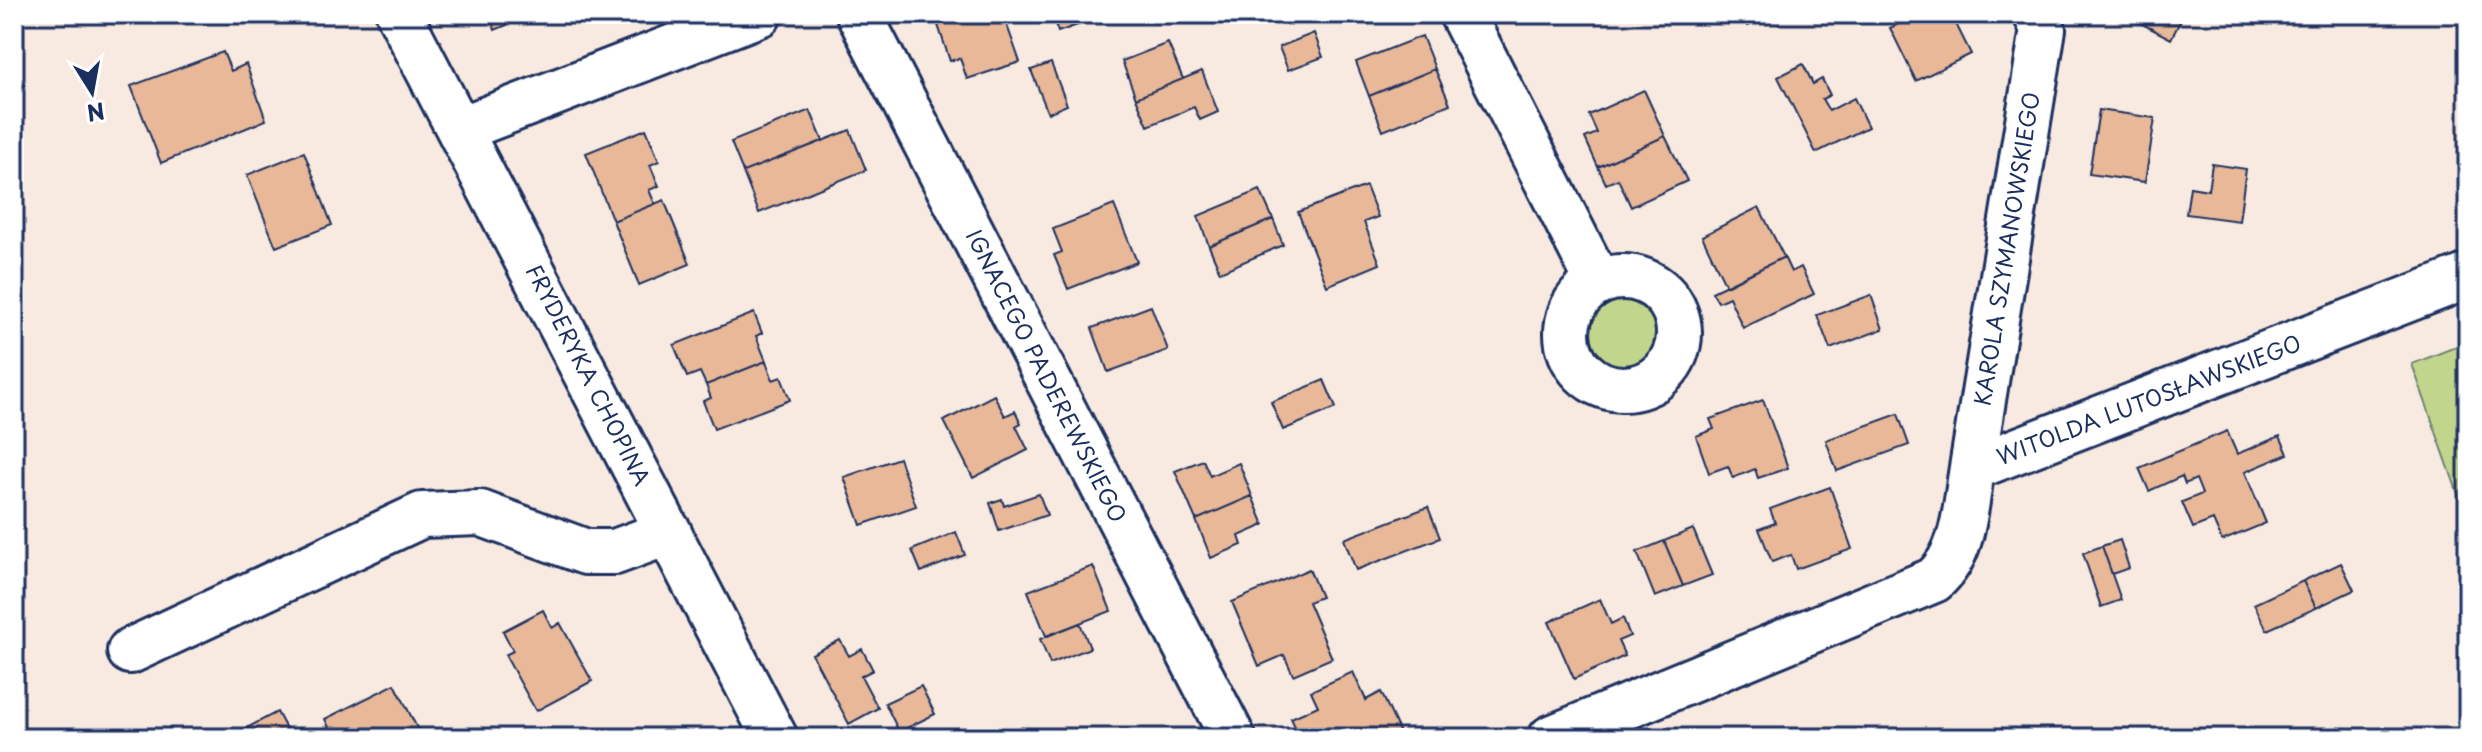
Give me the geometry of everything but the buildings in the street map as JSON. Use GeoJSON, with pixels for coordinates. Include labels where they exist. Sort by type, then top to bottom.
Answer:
{"type":"FeatureCollection","features":[{"type":"Feature","properties":{"kind":"street","name":"FRYDERYKA CHOPINA"},"geometry":{"type":"LineString","coordinates":[[399,14],[775,738]]}},
{"type":"Feature","properties":{"kind":"street"},"geometry":{"type":"LineString","coordinates":[[461,129],[759,14]]}},
{"type":"Feature","properties":{"kind":"street","name":"IGNACEGO PADEREWSKIEGO"},"geometry":{"type":"LineString","coordinates":[[859,14],[1233,738]]}},
{"type":"Feature","properties":{"kind":"street"},"geometry":{"type":"LineString","coordinates":[[1462,14],[1598,282]]}},
{"type":"Feature","properties":{"kind":"street","name":"KAROLA SZYMANOWSKIEGO"},"geometry":{"type":"LineString","coordinates":[[1972,468],[2043,19]]}},
{"type":"Feature","properties":{"kind":"street","name":"WITOLDA LUTOSŁAWSKIEGO"},"geometry":{"type":"LineString","coordinates":[[1551,738],[1934,580],[1949,567],[1957,552],[1972,468],[2468,276]]}},
{"type":"Feature","properties":{"kind":"street"},"geometry":{"type":"LineString","coordinates":[[130,651],[422,515],[480,513],[586,552],[615,552],[669,532]]}},
{"type":"Feature","properties":{"kind":"green space"},"geometry":{"type":"Polygon","coordinates":[[[1626,297],[1651,307],[1661,332],[1651,357],[1626,367],[1601,357],[1591,332],[1601,307],[1626,297]]]}},
{"type":"Feature","properties":{"kind":"green space"},"geometry":{"type":"Polygon","coordinates":[[[2468,342],[2468,522],[2412,364],[2468,342]]]}}]}
